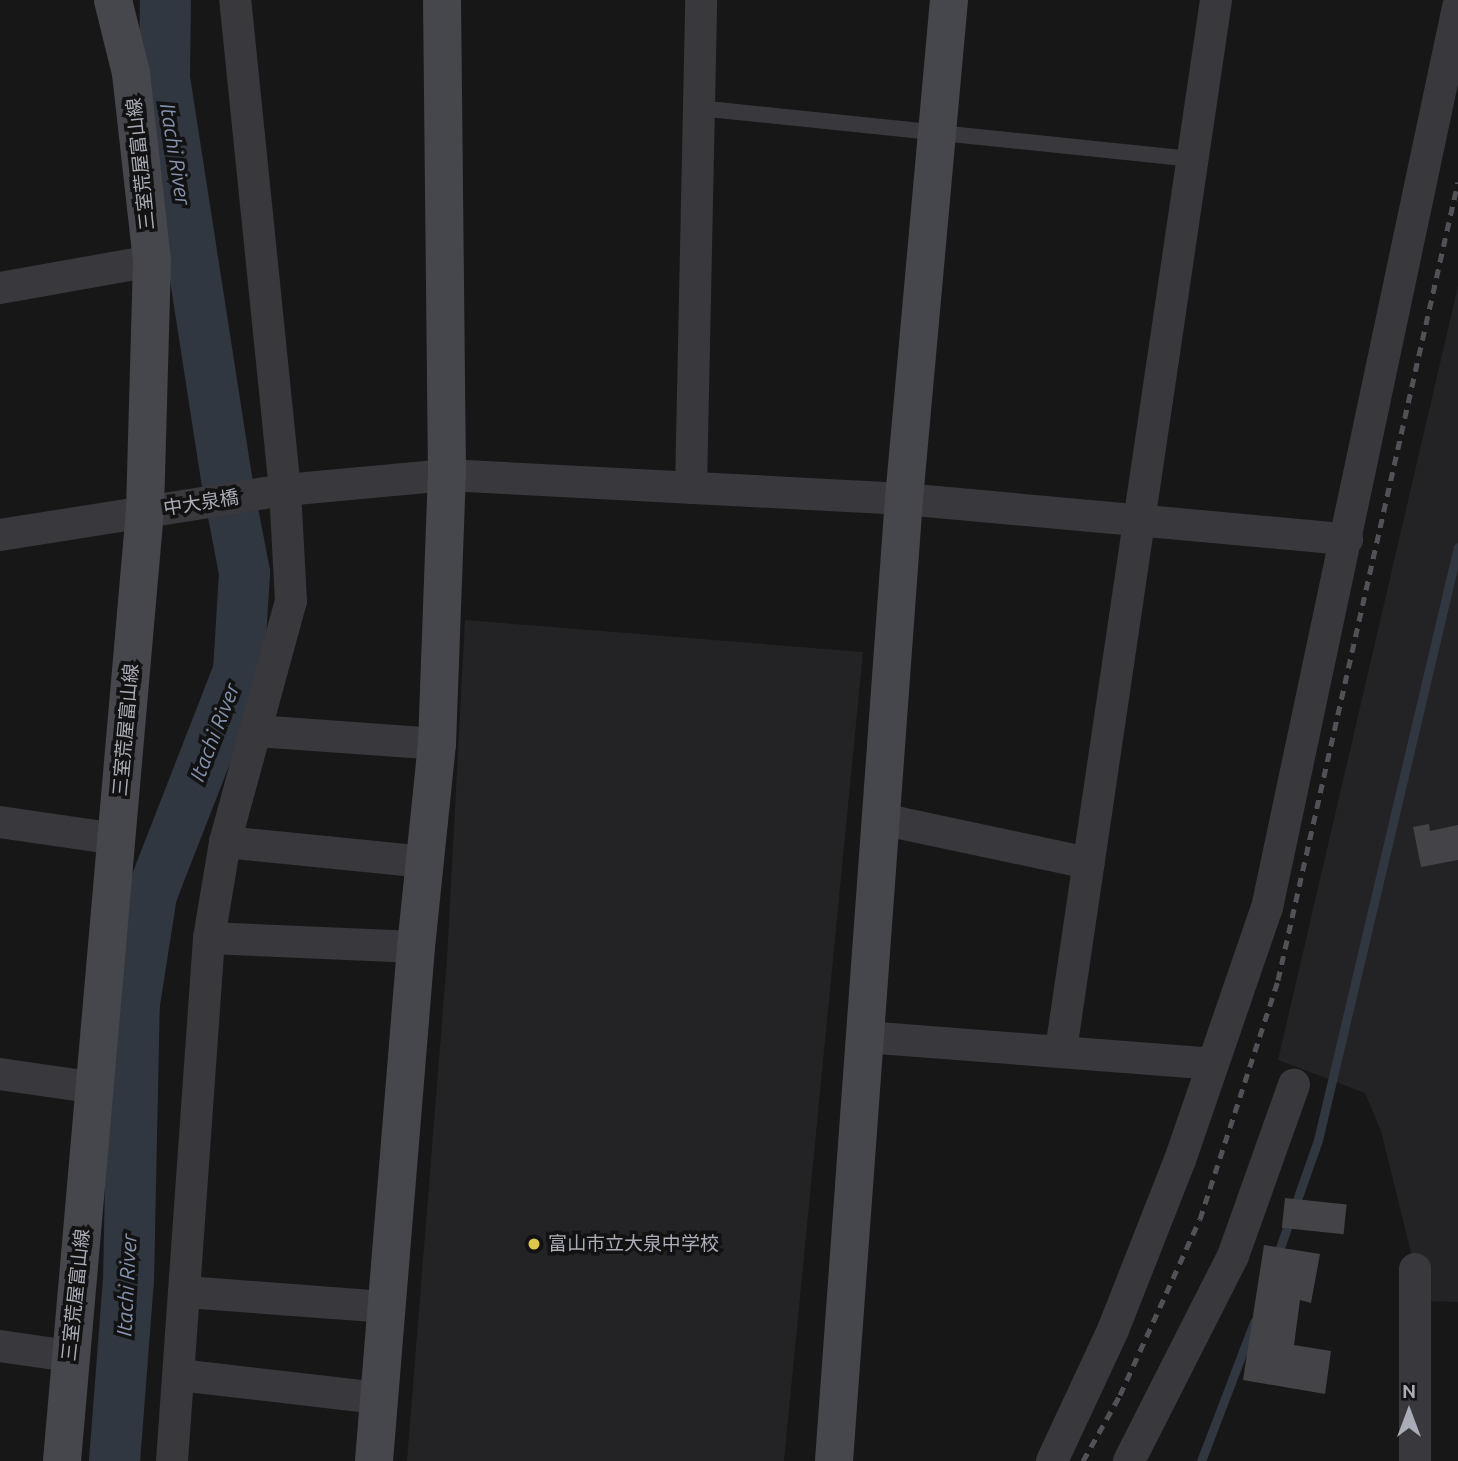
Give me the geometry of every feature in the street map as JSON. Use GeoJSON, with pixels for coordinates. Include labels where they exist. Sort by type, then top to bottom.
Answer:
{"type":"FeatureCollection","features":[{"type":"Feature","properties":{"kind":"street","name":"三室荒屋富山線"},"geometry":{"type":"LineString","coordinates":[[61,1461],[69,1356],[97,1088],[145,511],[152,261],[131,73],[113,0]]}},
{"type":"Feature","properties":{"kind":"street"},"geometry":{"type":"LineString","coordinates":[[172,1461],[209,938],[226,842],[291,601],[271,492],[234,0]]}},
{"type":"Feature","properties":{"kind":"street"},"geometry":{"type":"LineString","coordinates":[[373,1461],[416,947],[437,744],[446,475],[442,0]]}},
{"type":"Feature","properties":{"kind":"street"},"geometry":{"type":"LineString","coordinates":[[691,488],[701,0]]}},
{"type":"Feature","properties":{"kind":"street"},"geometry":{"type":"LineString","coordinates":[[834,1461],[904,499],[949,0]]}},
{"type":"Feature","properties":{"kind":"street"},"geometry":{"type":"LineString","coordinates":[[1061,1050],[1216,0]]}},
{"type":"Feature","properties":{"kind":"street"},"geometry":{"type":"LineString","coordinates":[[1052,1461],[1113,1330],[1180,1160],[1267,908],[1458,7]]}},
{"type":"Feature","properties":{"kind":"street"},"geometry":{"type":"LineString","coordinates":[[0,288],[152,261]]}},
{"type":"Feature","properties":{"kind":"street","name":"中大泉橋"},"geometry":{"type":"LineString","coordinates":[[0,534],[271,492],[446,475],[904,499],[1347,539]]}},
{"type":"Feature","properties":{"kind":"street"},"geometry":{"type":"LineString","coordinates":[[257,730],[437,744]]}},
{"type":"Feature","properties":{"kind":"street"},"geometry":{"type":"LineString","coordinates":[[881,819],[1088,863]]}},
{"type":"Feature","properties":{"kind":"street"},"geometry":{"type":"LineString","coordinates":[[0,822],[117,838]]}},
{"type":"Feature","properties":{"kind":"street"},"geometry":{"type":"LineString","coordinates":[[226,842],[425,862]]}},
{"type":"Feature","properties":{"kind":"street"},"geometry":{"type":"LineString","coordinates":[[209,938],[416,947]]}},
{"type":"Feature","properties":{"kind":"street"},"geometry":{"type":"LineString","coordinates":[[865,1037],[1061,1050],[1212,1064]]}},
{"type":"Feature","properties":{"kind":"street"},"geometry":{"type":"LineString","coordinates":[[0,1074],[97,1088]]}},
{"type":"Feature","properties":{"kind":"street"},"geometry":{"type":"LineString","coordinates":[[1129,1461],[1233,1256],[1294,1085]]}},
{"type":"Feature","properties":{"kind":"street"},"geometry":{"type":"LineString","coordinates":[[1415,1269],[1415,1461]]}},
{"type":"Feature","properties":{"kind":"street"},"geometry":{"type":"LineString","coordinates":[[186,1292],[387,1307]]}},
{"type":"Feature","properties":{"kind":"street"},"geometry":{"type":"LineString","coordinates":[[0,1346],[69,1356]]}},
{"type":"Feature","properties":{"kind":"street"},"geometry":{"type":"LineString","coordinates":[[179,1375],[378,1398]]}},
{"type":"Feature","properties":{"kind":"lane"},"geometry":{"type":"LineString","coordinates":[[699,108],[1193,159]]}},
{"type":"Feature","properties":{"kind":"shaded area"},"geometry":{"type":"Polygon","coordinates":[[[1458,286],[1458,1302],[1423,1301],[1381,1131],[1365,1093],[1278,1060],[1458,286]]]}},
{"type":"Feature","properties":{"kind":"shaded area"},"geometry":{"type":"Polygon","coordinates":[[[465,620],[863,652],[784,1461],[407,1461],[447,959],[465,620]]]}},
{"type":"Feature","properties":{"kind":"building"},"geometry":{"type":"Polygon","coordinates":[[[1429,824],[1430,831],[1458,825],[1458,860],[1421,867],[1413,827],[1429,824]]]}},
{"type":"Feature","properties":{"kind":"building"},"geometry":{"type":"Polygon","coordinates":[[[1285,1198],[1347,1204],[1344,1234],[1282,1228],[1285,1198]]]}},
{"type":"Feature","properties":{"kind":"building"},"geometry":{"type":"Polygon","coordinates":[[[1264,1245],[1320,1254],[1311,1303],[1300,1300],[1294,1345],[1331,1351],[1325,1394],[1243,1380],[1264,1245]]]}},
{"type":"Feature","properties":{"kind":"waterway","name":"Itachi River"},"geometry":{"type":"LineString","coordinates":[[114,1461],[128,1280],[134,1003],[151,894],[238,671],[244,572],[226,478],[164,77],[165,0]]}},
{"type":"Feature","properties":{"kind":"waterway"},"geometry":{"type":"LineString","coordinates":[[1277,1256],[1318,1140],[1458,547]]}},
{"type":"Feature","properties":{"kind":"waterway"},"geometry":{"type":"LineString","coordinates":[[1201,1461],[1254,1322]]}},
{"type":"Feature","properties":{"kind":"railway"},"geometry":{"type":"LineString","coordinates":[[1083,1461],[1120,1395],[1200,1219],[1278,980],[1458,182]]}},
{"type":"Feature","properties":{"kind":"place","name":"富山市立大泉中学校"},"geometry":{"type":"Point","coordinates":[534,1244]}}]}
